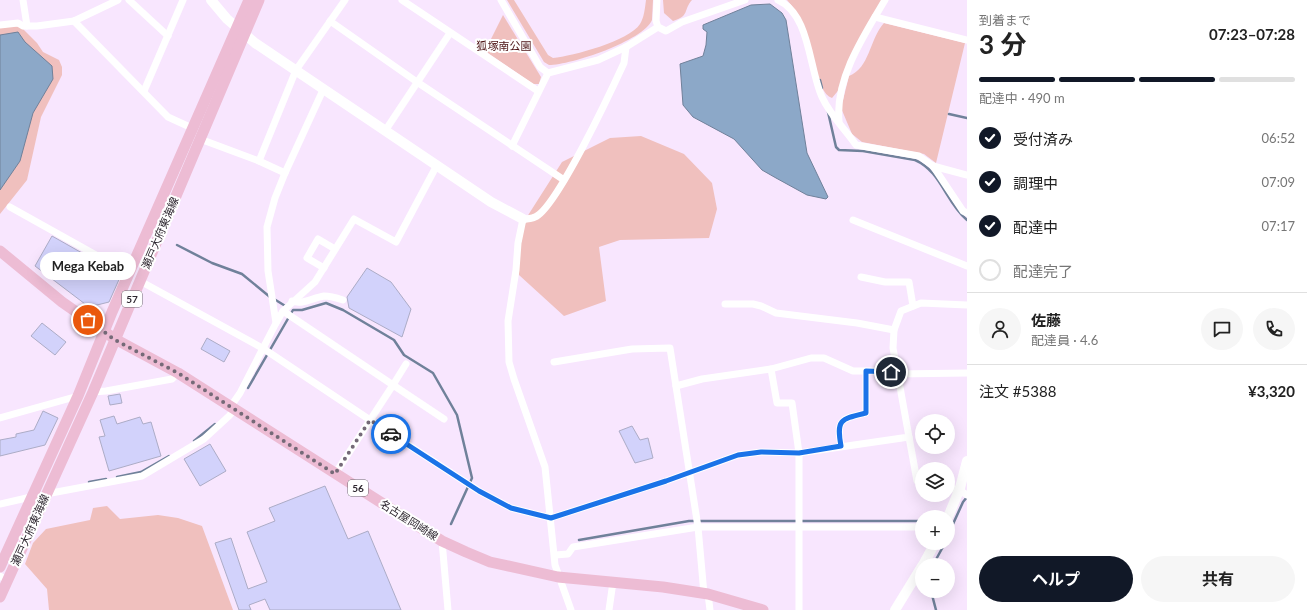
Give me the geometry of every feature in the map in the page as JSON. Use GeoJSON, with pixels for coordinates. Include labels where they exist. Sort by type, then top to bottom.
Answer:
{"type":"FeatureCollection","features":[{"type":"Feature","properties":{"kind":"main road","name":"瀬戸大府東海線"},"geometry":{"type":"LineString","coordinates":[[0,597],[4,578],[46,494],[93,392],[200,139],[240,31],[249,0]]}},
{"type":"Feature","properties":{"kind":"main road","name":"瀬戸大府東海線"},"geometry":{"type":"LineString","coordinates":[[0,567],[78,396],[192,128],[240,31],[259,0]]}},
{"type":"Feature","properties":{"kind":"main road","name":"名古屋岡崎線"},"geometry":{"type":"LineString","coordinates":[[0,251],[62,302],[115,340],[178,373],[442,541],[490,562],[558,577],[663,587],[706,594],[740,602],[763,610]]}},
{"type":"Feature","properties":{"kind":"street"},"geometry":{"type":"LineString","coordinates":[[23,0],[27,26]]}},
{"type":"Feature","properties":{"kind":"street"},"geometry":{"type":"LineString","coordinates":[[0,25],[18,23],[27,26],[74,21],[118,0]]}},
{"type":"Feature","properties":{"kind":"street"},"geometry":{"type":"LineString","coordinates":[[129,0],[168,36]]}},
{"type":"Feature","properties":{"kind":"street"},"geometry":{"type":"LineString","coordinates":[[144,91],[183,0]]}},
{"type":"Feature","properties":{"kind":"street"},"geometry":{"type":"LineString","coordinates":[[211,0],[227,19],[240,31],[324,90],[491,202],[523,219],[536,217],[547,206],[564,180],[624,63],[626,46]]}},
{"type":"Feature","properties":{"kind":"street"},"geometry":{"type":"LineString","coordinates":[[259,161],[296,70],[345,0]]}},
{"type":"Feature","properties":{"kind":"street"},"geometry":{"type":"LineString","coordinates":[[402,0],[538,91]]}},
{"type":"Feature","properties":{"kind":"street"},"geometry":{"type":"LineString","coordinates":[[501,0],[540,67],[548,73]]}},
{"type":"Feature","properties":{"kind":"street"},"geometry":{"type":"LineString","coordinates":[[657,0],[656,21],[658,27],[666,31],[682,22],[744,0]]}},
{"type":"Feature","properties":{"kind":"street"},"geometry":{"type":"LineString","coordinates":[[778,0],[786,3],[803,29],[819,90],[823,99],[856,145],[919,156],[933,166],[967,175]]}},
{"type":"Feature","properties":{"kind":"street"},"geometry":{"type":"LineString","coordinates":[[839,121],[838,108],[849,68],[885,0]]}},
{"type":"Feature","properties":{"kind":"street"},"geometry":{"type":"LineString","coordinates":[[875,17],[967,40]]}},
{"type":"Feature","properties":{"kind":"street"},"geometry":{"type":"LineString","coordinates":[[74,21],[168,116],[192,128]]}},
{"type":"Feature","properties":{"kind":"street"},"geometry":{"type":"LineString","coordinates":[[330,21],[417,82],[564,180]]}},
{"type":"Feature","properties":{"kind":"street"},"geometry":{"type":"LineString","coordinates":[[548,73],[598,60],[626,46],[658,27]]}},
{"type":"Feature","properties":{"kind":"street"},"geometry":{"type":"LineString","coordinates":[[385,131],[450,33]]}},
{"type":"Feature","properties":{"kind":"street"},"geometry":{"type":"LineString","coordinates":[[512,146],[538,91],[544,84],[548,73]]}},
{"type":"Feature","properties":{"kind":"street"},"geometry":{"type":"LineString","coordinates":[[276,323],[268,271],[266,236],[271,212],[285,173],[324,90]]}},
{"type":"Feature","properties":{"kind":"street"},"geometry":{"type":"LineString","coordinates":[[200,139],[259,161],[285,173]]}},
{"type":"Feature","properties":{"kind":"street"},"geometry":{"type":"LineString","coordinates":[[46,494],[142,476],[204,439],[229,416],[283,311],[292,301],[315,282],[354,219],[396,242],[437,165]]}},
{"type":"Feature","properties":{"kind":"street"},"geometry":{"type":"LineString","coordinates":[[933,166],[963,211],[967,213]]}},
{"type":"Feature","properties":{"kind":"street"},"geometry":{"type":"LineString","coordinates":[[10,207],[130,274]]}},
{"type":"Feature","properties":{"kind":"street"},"geometry":{"type":"LineString","coordinates":[[523,219],[518,243],[516,270],[508,321],[509,362],[545,467],[558,577],[571,610]]}},
{"type":"Feature","properties":{"kind":"street"},"geometry":{"type":"LineString","coordinates":[[853,220],[967,266]]}},
{"type":"Feature","properties":{"kind":"street"},"geometry":{"type":"LineString","coordinates":[[324,268],[307,258],[318,239],[335,249]]}},
{"type":"Feature","properties":{"kind":"street"},"geometry":{"type":"LineString","coordinates":[[861,277],[885,282],[909,282],[913,306]]}},
{"type":"Feature","properties":{"kind":"street"},"geometry":{"type":"LineString","coordinates":[[140,281],[264,349],[479,491],[511,508],[551,518],[689,473],[738,455],[761,452],[799,453],[910,437]]}},
{"type":"Feature","properties":{"kind":"street"},"geometry":{"type":"LineString","coordinates":[[292,301],[299,303],[323,296],[343,300]]}},
{"type":"Feature","properties":{"kind":"street"},"geometry":{"type":"LineString","coordinates":[[725,304],[753,304],[776,313],[856,323],[894,330]]}},
{"type":"Feature","properties":{"kind":"street"},"geometry":{"type":"LineString","coordinates":[[915,468],[893,348],[894,330],[901,311],[913,306],[921,304],[967,305]]}},
{"type":"Feature","properties":{"kind":"street"},"geometry":{"type":"LineString","coordinates":[[283,311],[444,419]]}},
{"type":"Feature","properties":{"kind":"street"},"geometry":{"type":"LineString","coordinates":[[554,362],[632,349],[670,348],[698,527],[704,582],[710,610]]}},
{"type":"Feature","properties":{"kind":"street"},"geometry":{"type":"LineString","coordinates":[[676,386],[702,379],[770,369],[811,358],[824,358],[853,371],[891,372],[897,374],[967,373]]}},
{"type":"Feature","properties":{"kind":"street"},"geometry":{"type":"LineString","coordinates":[[335,474],[406,364]]}},
{"type":"Feature","properties":{"kind":"street"},"geometry":{"type":"LineString","coordinates":[[770,369],[777,403],[792,402],[799,453],[798,610]]}},
{"type":"Feature","properties":{"kind":"street"},"geometry":{"type":"LineString","coordinates":[[841,446],[838,431],[842,420],[866,413],[866,371]]}},
{"type":"Feature","properties":{"kind":"street"},"geometry":{"type":"LineString","coordinates":[[93,392],[106,391],[172,378],[178,373]]}},
{"type":"Feature","properties":{"kind":"street"},"geometry":{"type":"LineString","coordinates":[[0,418],[78,396]]}},
{"type":"Feature","properties":{"kind":"street"},"geometry":{"type":"LineString","coordinates":[[952,510],[963,490],[967,461]]}},
{"type":"Feature","properties":{"kind":"street"},"geometry":{"type":"LineString","coordinates":[[0,504],[31,497]]}},
{"type":"Feature","properties":{"kind":"street"},"geometry":{"type":"LineString","coordinates":[[555,555],[568,554],[573,547],[698,527],[915,527]]}},
{"type":"Feature","properties":{"kind":"street"},"geometry":{"type":"LineString","coordinates":[[442,541],[448,610]]}},
{"type":"Feature","properties":{"kind":"street"},"geometry":{"type":"LineString","coordinates":[[895,610],[915,577]]}},
{"type":"Feature","properties":{"kind":"street"},"geometry":{"type":"LineString","coordinates":[[608,610],[613,582]]}},
{"type":"Feature","properties":{"kind":"green space"},"geometry":{"type":"Polygon","coordinates":[[[507,0],[514,0],[548,55],[553,58],[600,47],[625,36],[640,24],[646,0],[653,0],[652,20],[646,28],[635,36],[605,50],[573,61],[549,65],[544,62],[507,0]]]}},
{"type":"Feature","properties":{"kind":"green space"},"geometry":{"type":"Polygon","coordinates":[[[663,0],[692,0],[684,15],[673,21],[664,13],[663,0]]]}},
{"type":"Feature","properties":{"kind":"green space"},"geometry":{"type":"Polygon","coordinates":[[[787,0],[883,0],[842,86],[832,98],[826,94],[821,87],[804,26],[797,12],[787,0]]]}},
{"type":"Feature","properties":{"kind":"green space","name":"狐塚南公園"},"geometry":{"type":"Polygon","coordinates":[[[503,15],[541,77],[539,84],[533,84],[485,51],[503,15]]]}},
{"type":"Feature","properties":{"kind":"green space"},"geometry":{"type":"Polygon","coordinates":[[[884,23],[965,43],[936,163],[924,154],[862,142],[852,134],[841,108],[849,76],[861,67],[875,37],[884,23]]]}},
{"type":"Feature","properties":{"kind":"green space"},"geometry":{"type":"Polygon","coordinates":[[[14,26],[21,27],[37,43],[43,52],[59,60],[62,67],[62,75],[41,117],[27,180],[0,214],[0,28],[14,26]]]}},
{"type":"Feature","properties":{"kind":"green space"},"geometry":{"type":"Polygon","coordinates":[[[641,136],[684,154],[712,183],[717,209],[709,238],[620,240],[599,247],[606,301],[564,316],[519,275],[519,254],[525,220],[562,162],[610,138],[641,136]]]}},
{"type":"Feature","properties":{"kind":"green space"},"geometry":{"type":"Polygon","coordinates":[[[107,506],[120,519],[158,515],[178,518],[202,526],[233,610],[49,610],[47,589],[25,564],[33,543],[46,529],[90,520],[93,508],[107,506]]]}},
{"type":"Feature","properties":{"kind":"water"},"geometry":{"type":"Polygon","coordinates":[[[770,4],[782,13],[786,20],[807,153],[828,197],[826,199],[807,195],[762,170],[734,139],[693,117],[683,105],[680,64],[703,56],[707,32],[703,29],[703,25],[751,5],[770,4]]]}},
{"type":"Feature","properties":{"kind":"water"},"geometry":{"type":"Polygon","coordinates":[[[18,32],[25,42],[52,66],[53,79],[33,113],[20,161],[0,190],[0,35],[18,32]]]}},
{"type":"Feature","properties":{"kind":"building"},"geometry":{"type":"Polygon","coordinates":[[[52,236],[121,275],[109,302],[89,307],[35,266],[52,236]]]}},
{"type":"Feature","properties":{"kind":"building"},"geometry":{"type":"Polygon","coordinates":[[[367,268],[391,282],[411,309],[402,337],[349,308],[347,297],[367,268]]]}},
{"type":"Feature","properties":{"kind":"building"},"geometry":{"type":"Polygon","coordinates":[[[42,323],[66,342],[55,355],[31,336],[42,323]]]}},
{"type":"Feature","properties":{"kind":"building"},"geometry":{"type":"Polygon","coordinates":[[[207,338],[230,351],[224,362],[201,349],[207,338]]]}},
{"type":"Feature","properties":{"kind":"building"},"geometry":{"type":"Polygon","coordinates":[[[120,394],[122,403],[110,405],[108,396],[120,394]]]}},
{"type":"Feature","properties":{"kind":"building"},"geometry":{"type":"Polygon","coordinates":[[[43,411],[58,418],[45,445],[0,456],[0,440],[16,437],[16,434],[34,430],[43,411]]]}},
{"type":"Feature","properties":{"kind":"building"},"geometry":{"type":"Polygon","coordinates":[[[114,416],[117,424],[140,417],[143,424],[151,422],[161,456],[109,471],[99,437],[105,436],[100,420],[114,416]]]}},
{"type":"Feature","properties":{"kind":"building"},"geometry":{"type":"Polygon","coordinates":[[[632,426],[640,440],[648,438],[653,458],[635,463],[619,431],[632,426]]]}},
{"type":"Feature","properties":{"kind":"building"},"geometry":{"type":"Polygon","coordinates":[[[210,444],[226,471],[200,486],[184,459],[210,444]]]}},
{"type":"Feature","properties":{"kind":"building"},"geometry":{"type":"Polygon","coordinates":[[[325,486],[348,539],[368,531],[401,610],[270,610],[265,599],[249,605],[251,610],[239,610],[215,543],[231,538],[248,589],[267,582],[247,532],[275,521],[269,508],[325,486]]]}},
{"type":"Feature","properties":{"kind":"waterway"},"geometry":{"type":"LineString","coordinates":[[820,80],[822,88]]}},
{"type":"Feature","properties":{"kind":"waterway"},"geometry":{"type":"LineString","coordinates":[[828,112],[836,147],[839,150],[863,151],[915,160],[924,165],[931,172],[954,205],[967,220]]}},
{"type":"Feature","properties":{"kind":"waterway"},"geometry":{"type":"LineString","coordinates":[[949,114],[967,118]]}},
{"type":"Feature","properties":{"kind":"waterway"},"geometry":{"type":"LineString","coordinates":[[177,245],[212,263],[242,274],[270,297]]}},
{"type":"Feature","properties":{"kind":"waterway"},"geometry":{"type":"LineString","coordinates":[[274,299],[287,307]]}},
{"type":"Feature","properties":{"kind":"waterway"},"geometry":{"type":"LineString","coordinates":[[248,388],[293,310],[302,310],[326,303],[343,310],[394,340],[404,355],[433,373],[457,415],[472,478],[451,524]]}},
{"type":"Feature","properties":{"kind":"waterway"},"geometry":{"type":"LineString","coordinates":[[194,441],[215,424]]}},
{"type":"Feature","properties":{"kind":"waterway"},"geometry":{"type":"LineString","coordinates":[[117,477],[141,472],[169,456]]}},
{"type":"Feature","properties":{"kind":"waterway"},"geometry":{"type":"LineString","coordinates":[[89,482],[106,479]]}},
{"type":"Feature","properties":{"kind":"waterway"},"geometry":{"type":"LineString","coordinates":[[955,520],[967,497]]}},
{"type":"Feature","properties":{"kind":"waterway"},"geometry":{"type":"LineString","coordinates":[[579,540],[689,521],[915,521]]}},
{"type":"Feature","properties":{"kind":"waterway"},"geometry":{"type":"LineString","coordinates":[[937,558],[941,550]]}},
{"type":"Feature","properties":{"kind":"waterway"},"geometry":{"type":"LineString","coordinates":[[933,598],[936,610]]}},
{"type":"Feature","properties":{"kind":"way so far"},"geometry":{"type":"LineString","coordinates":[[88,320],[115,340],[178,373],[335,474],[370,420],[391,434]]}},
{"type":"Feature","properties":{"kind":"place","name":"Mega Kebab"},"geometry":{"type":"Point","coordinates":[88,320]}},
{"type":"Feature","properties":{"kind":"route"},"geometry":{"type":"LineString","coordinates":[[391,434],[479,491],[511,508],[551,518],[666,481],[738,455],[761,452],[799,453],[841,446],[838,431],[842,420],[866,413],[866,371],[891,372]]}}]}
